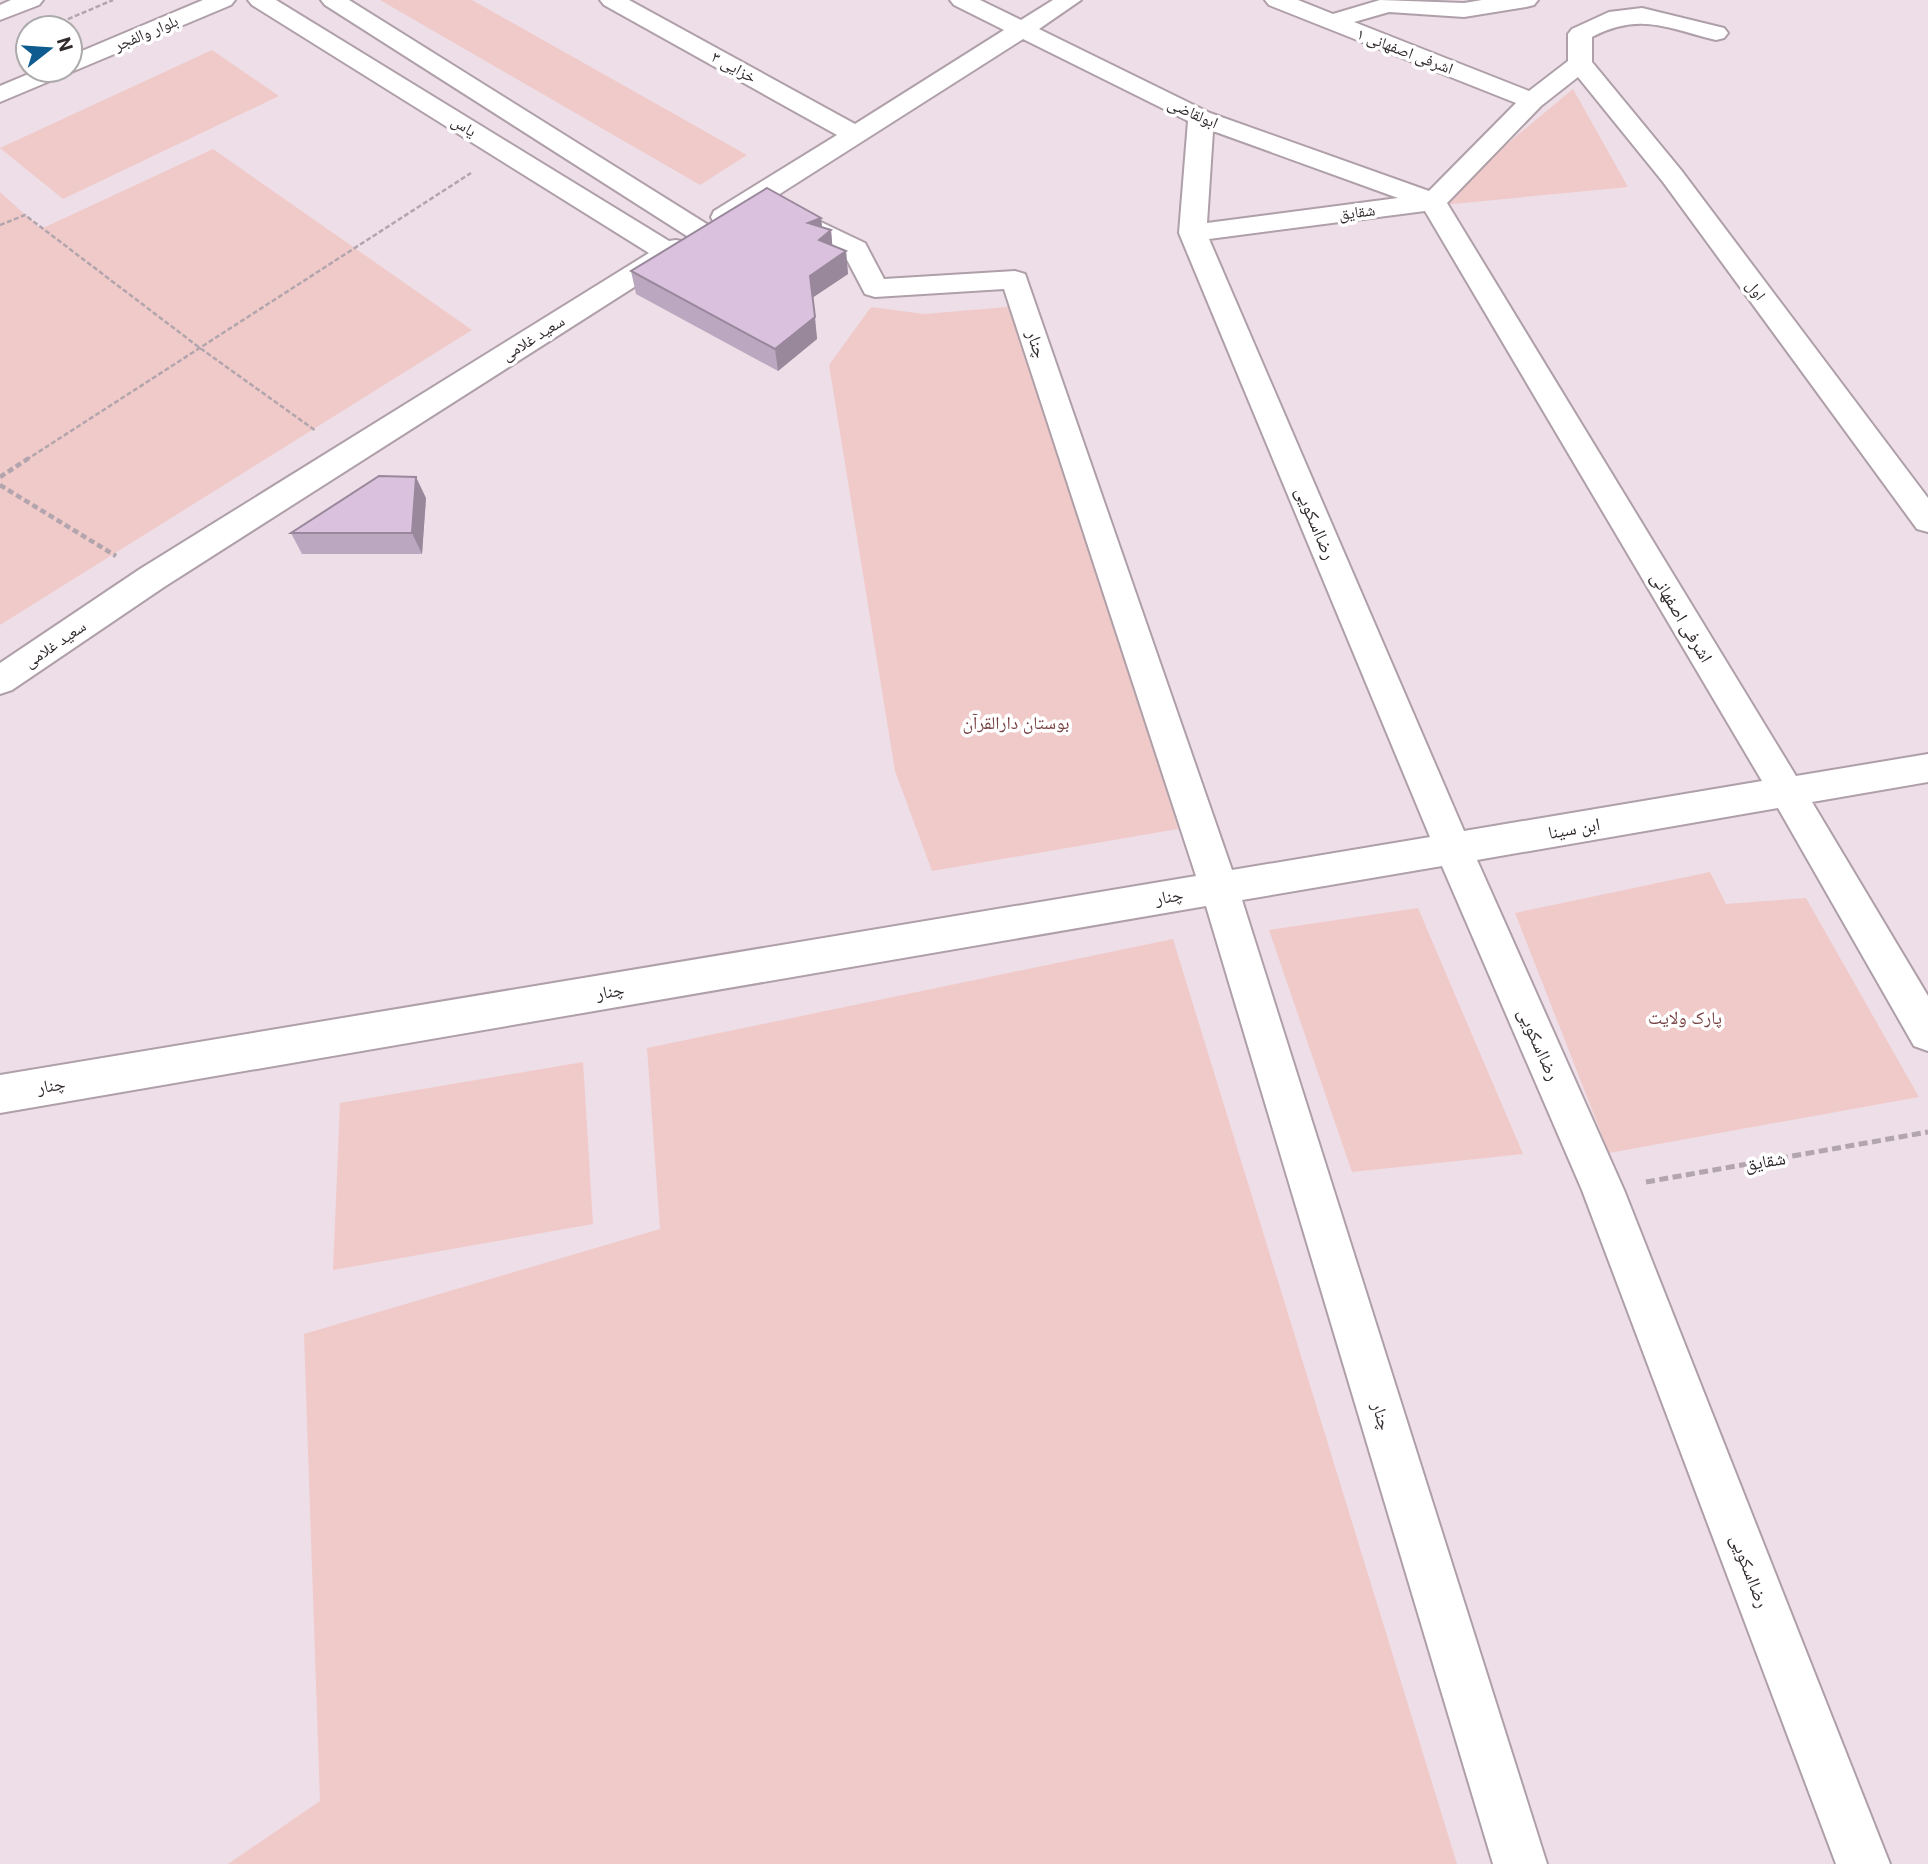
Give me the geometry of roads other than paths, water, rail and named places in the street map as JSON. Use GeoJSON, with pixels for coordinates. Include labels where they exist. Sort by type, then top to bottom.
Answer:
{"type":"FeatureCollection","features":[{"type":"Feature","properties":{"kind":"street"},"geometry":{"type":"LineString","coordinates":[[0,13],[31,0]]}},
{"type":"Feature","properties":{"kind":"street","name":"بلوار والفجر"},"geometry":{"type":"LineString","coordinates":[[84,59],[223,0]]}},
{"type":"Feature","properties":{"kind":"street","name":"یاس"},"geometry":{"type":"LineString","coordinates":[[260,0],[668,253]]}},
{"type":"Feature","properties":{"kind":"street"},"geometry":{"type":"LineString","coordinates":[[333,0],[700,232]]}},
{"type":"Feature","properties":{"kind":"street","name":"خزایی ۳"},"geometry":{"type":"LineString","coordinates":[[612,0],[855,134]]}},
{"type":"Feature","properties":{"kind":"street","name":"ابولقاضی"},"geometry":{"type":"LineString","coordinates":[[962,0],[1201,118],[1433,202]]}},
{"type":"Feature","properties":{"kind":"street","name":"سعید غلامی"},"geometry":{"type":"LineString","coordinates":[[0,681],[152,578],[1069,0]]}},
{"type":"Feature","properties":{"kind":"street","name":"اشرفی اصفهانی ۱"},"geometry":{"type":"LineString","coordinates":[[1278,0],[1532,101]]}},
{"type":"Feature","properties":{"kind":"street"},"geometry":{"type":"LineString","coordinates":[[1330,22],[1388,5],[1464,10],[1526,0]]}},
{"type":"Feature","properties":{"kind":"street"},"geometry":{"type":"LineString","coordinates":[[1433,202],[1532,101],[1580,63],[1580,34],[1609,19],[1642,15],[1716,33]]}},
{"type":"Feature","properties":{"kind":"street","name":"اول"},"geometry":{"type":"LineString","coordinates":[[1580,63],[1672,176],[1928,521]]}},
{"type":"Feature","properties":{"kind":"street"},"geometry":{"type":"LineString","coordinates":[[0,95],[26,84]]}},
{"type":"Feature","properties":{"kind":"street"},"geometry":{"type":"LineString","coordinates":[[1194,233],[1201,118]]}},
{"type":"Feature","properties":{"kind":"street","name":"چنار"},"geometry":{"type":"LineString","coordinates":[[756,197],[855,250],[875,288],[1015,280],[1219,888],[1520,1864]]}},
{"type":"Feature","properties":{"kind":"street","name":"شقایق"},"geometry":{"type":"LineString","coordinates":[[1194,233],[1433,202]]}},
{"type":"Feature","properties":{"kind":"street","name":"اشرفی اصفهانی"},"geometry":{"type":"LineString","coordinates":[[1433,202],[1787,792],[1928,1033]]}},
{"type":"Feature","properties":{"kind":"street","name":"رضااسکویی"},"geometry":{"type":"LineString","coordinates":[[1194,233],[1453,848],[1603,1190],[1863,1864]]}},
{"type":"Feature","properties":{"kind":"street","name":"ابن سینا"},"geometry":{"type":"LineString","coordinates":[[1219,888],[1928,768]]}},
{"type":"Feature","properties":{"kind":"street","name":"چنار"},"geometry":{"type":"LineString","coordinates":[[0,1094],[1219,888]]}},
{"type":"Feature","properties":{"kind":"park label","name":"بوستان دارالقرآن"},"geometry":{"type":"Point","coordinates":[1016,722]}},
{"type":"Feature","properties":{"kind":"park label","name":"پارک ولایت"},"geometry":{"type":"Point","coordinates":[1685,1017]}}]}
